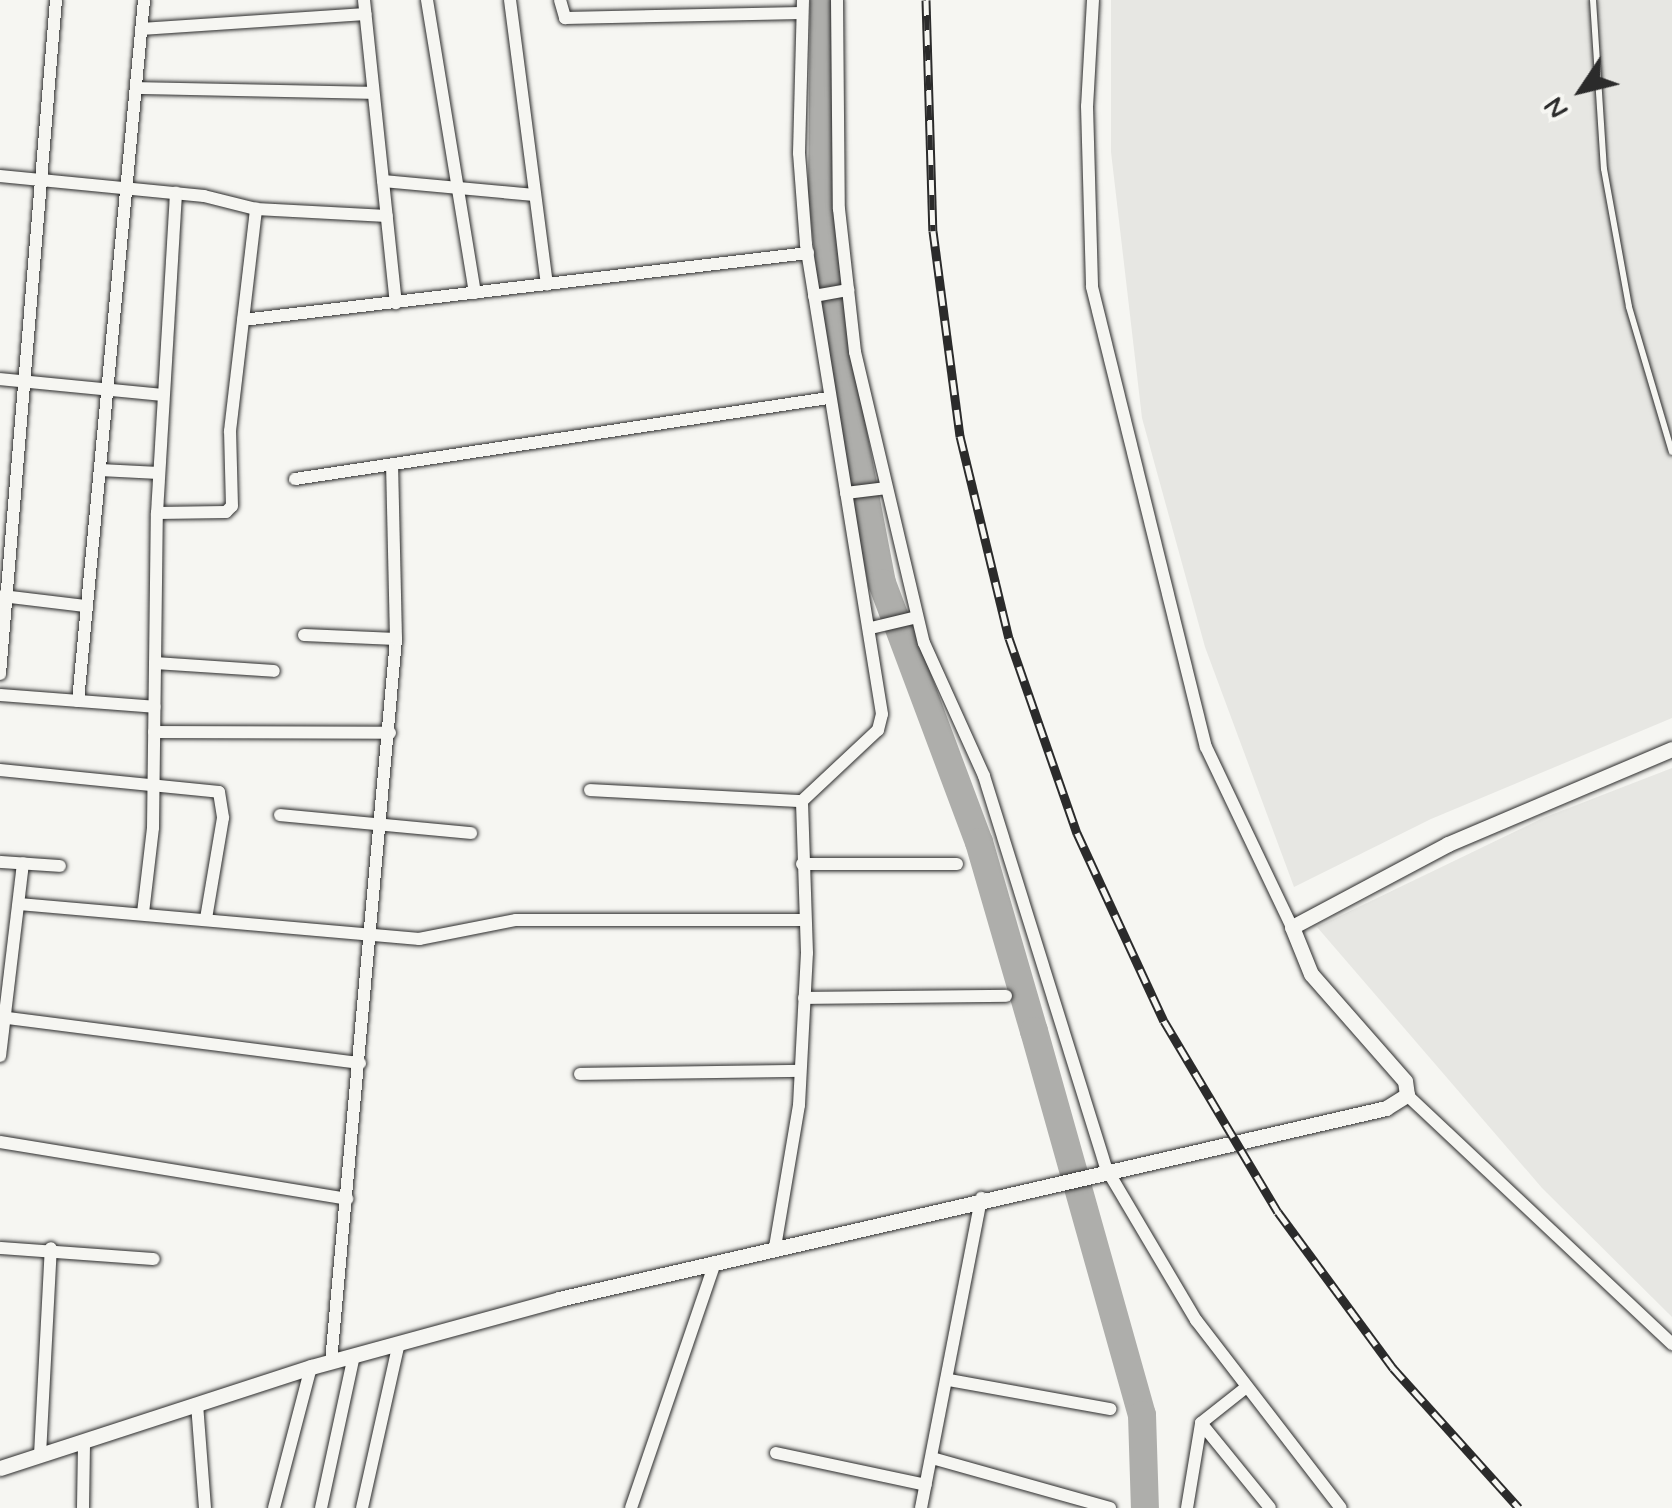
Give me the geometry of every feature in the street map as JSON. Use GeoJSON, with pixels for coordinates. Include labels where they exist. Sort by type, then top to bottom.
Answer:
{"type":"FeatureCollection","features":[{"type":"Feature","properties":{"kind":"street"},"geometry":{"type":"LineString","coordinates":[[0,674],[4,596],[46,180],[56,0]]}},
{"type":"Feature","properties":{"kind":"street"},"geometry":{"type":"LineString","coordinates":[[78,700],[144,0]]}},
{"type":"Feature","properties":{"kind":"street"},"geometry":{"type":"LineString","coordinates":[[427,0],[475,294]]}},
{"type":"Feature","properties":{"kind":"street"},"geometry":{"type":"LineString","coordinates":[[510,0],[548,285]]}},
{"type":"Feature","properties":{"kind":"street"},"geometry":{"type":"LineString","coordinates":[[560,0],[564,18],[802,6],[799,154],[808,253],[828,398],[872,628],[881,724],[802,801],[805,920],[800,1072],[775,1248]]}},
{"type":"Feature","properties":{"kind":"street"},"geometry":{"type":"LineString","coordinates":[[837,0],[840,209],[848,290],[885,488],[917,617],[984,776],[1099,1170],[1244,1389],[1342,1508]]}},
{"type":"Feature","properties":{"kind":"street"},"geometry":{"type":"LineString","coordinates":[[1093,0],[1087,106],[1092,287],[1206,747],[1312,974],[1400,1072],[1406,1095],[1672,1344]]}},
{"type":"Feature","properties":{"kind":"street"},"geometry":{"type":"LineString","coordinates":[[141,29],[365,7],[396,303]]}},
{"type":"Feature","properties":{"kind":"street"},"geometry":{"type":"LineString","coordinates":[[137,88],[374,93]]}},
{"type":"Feature","properties":{"kind":"street"},"geometry":{"type":"LineString","coordinates":[[0,176],[176,193],[256,209],[386,216]]}},
{"type":"Feature","properties":{"kind":"street"},"geometry":{"type":"LineString","coordinates":[[383,181],[534,195]]}},
{"type":"Feature","properties":{"kind":"street"},"geometry":{"type":"LineString","coordinates":[[143,914],[154,785],[157,513],[176,193]]}},
{"type":"Feature","properties":{"kind":"street"},"geometry":{"type":"LineString","coordinates":[[157,513],[231,509],[230,431],[256,209]]}},
{"type":"Feature","properties":{"kind":"street"},"geometry":{"type":"LineString","coordinates":[[242,320],[808,253]]}},
{"type":"Feature","properties":{"kind":"street"},"geometry":{"type":"LineString","coordinates":[[814,296],[848,290]]}},
{"type":"Feature","properties":{"kind":"street"},"geometry":{"type":"LineString","coordinates":[[0,379],[162,395]]}},
{"type":"Feature","properties":{"kind":"street"},"geometry":{"type":"LineString","coordinates":[[295,479],[828,398]]}},
{"type":"Feature","properties":{"kind":"street"},"geometry":{"type":"LineString","coordinates":[[331,1362],[384,824],[396,639],[392,465]]}},
{"type":"Feature","properties":{"kind":"street"},"geometry":{"type":"LineString","coordinates":[[100,470],[159,473]]}},
{"type":"Feature","properties":{"kind":"street"},"geometry":{"type":"LineString","coordinates":[[846,494],[885,488]]}},
{"type":"Feature","properties":{"kind":"street"},"geometry":{"type":"LineString","coordinates":[[4,596],[85,606]]}},
{"type":"Feature","properties":{"kind":"street"},"geometry":{"type":"LineString","coordinates":[[872,628],[917,617]]}},
{"type":"Feature","properties":{"kind":"street"},"geometry":{"type":"LineString","coordinates":[[304,634],[396,639]]}},
{"type":"Feature","properties":{"kind":"street"},"geometry":{"type":"LineString","coordinates":[[155,663],[274,671]]}},
{"type":"Feature","properties":{"kind":"street"},"geometry":{"type":"LineString","coordinates":[[0,694],[154,707]]}},
{"type":"Feature","properties":{"kind":"street"},"geometry":{"type":"LineString","coordinates":[[154,732],[390,733]]}},
{"type":"Feature","properties":{"kind":"street"},"geometry":{"type":"LineString","coordinates":[[1292,927],[1461,838],[1672,749]]}},
{"type":"Feature","properties":{"kind":"street"},"geometry":{"type":"LineString","coordinates":[[0,770],[210,789],[223,802],[206,918]]}},
{"type":"Feature","properties":{"kind":"street"},"geometry":{"type":"LineString","coordinates":[[590,790],[802,801]]}},
{"type":"Feature","properties":{"kind":"street"},"geometry":{"type":"LineString","coordinates":[[280,815],[471,833]]}},
{"type":"Feature","properties":{"kind":"street"},"geometry":{"type":"LineString","coordinates":[[0,862],[60,866]]}},
{"type":"Feature","properties":{"kind":"street"},"geometry":{"type":"LineString","coordinates":[[0,1056],[23,864]]}},
{"type":"Feature","properties":{"kind":"street"},"geometry":{"type":"LineString","coordinates":[[802,864],[957,864]]}},
{"type":"Feature","properties":{"kind":"street"},"geometry":{"type":"LineString","coordinates":[[18,904],[373,931],[429,939],[516,920],[805,920]]}},
{"type":"Feature","properties":{"kind":"street"},"geometry":{"type":"LineString","coordinates":[[804,998],[1006,996]]}},
{"type":"Feature","properties":{"kind":"street"},"geometry":{"type":"LineString","coordinates":[[2,1017],[360,1063]]}},
{"type":"Feature","properties":{"kind":"street"},"geometry":{"type":"LineString","coordinates":[[580,1074],[800,1072]]}},
{"type":"Feature","properties":{"kind":"street"},"geometry":{"type":"LineString","coordinates":[[0,1468],[398,1344],[1056,1180],[1386,1108],[1406,1095]]}},
{"type":"Feature","properties":{"kind":"street"},"geometry":{"type":"LineString","coordinates":[[0,1142],[347,1198]]}},
{"type":"Feature","properties":{"kind":"street"},"geometry":{"type":"LineString","coordinates":[[921,1508],[982,1198]]}},
{"type":"Feature","properties":{"kind":"street"},"geometry":{"type":"LineString","coordinates":[[0,1248],[51,1248],[154,1259]]}},
{"type":"Feature","properties":{"kind":"street"},"geometry":{"type":"LineString","coordinates":[[40,1455],[51,1248]]}},
{"type":"Feature","properties":{"kind":"street"},"geometry":{"type":"LineString","coordinates":[[631,1508],[716,1262]]}},
{"type":"Feature","properties":{"kind":"street"},"geometry":{"type":"LineString","coordinates":[[362,1508],[398,1344]]}},
{"type":"Feature","properties":{"kind":"street"},"geometry":{"type":"LineString","coordinates":[[321,1508],[354,1356]]}},
{"type":"Feature","properties":{"kind":"street"},"geometry":{"type":"LineString","coordinates":[[274,1508],[311,1368]]}},
{"type":"Feature","properties":{"kind":"street"},"geometry":{"type":"LineString","coordinates":[[948,1380],[1110,1409]]}},
{"type":"Feature","properties":{"kind":"street"},"geometry":{"type":"LineString","coordinates":[[1187,1508],[1201,1424],[1244,1389]]}},
{"type":"Feature","properties":{"kind":"street"},"geometry":{"type":"LineString","coordinates":[[197,1404],[205,1508]]}},
{"type":"Feature","properties":{"kind":"street"},"geometry":{"type":"LineString","coordinates":[[1201,1424],[1270,1508]]}},
{"type":"Feature","properties":{"kind":"street"},"geometry":{"type":"LineString","coordinates":[[83,1508],[84,1441]]}},
{"type":"Feature","properties":{"kind":"street"},"geometry":{"type":"LineString","coordinates":[[776,1452],[926,1484]]}},
{"type":"Feature","properties":{"kind":"street"},"geometry":{"type":"LineString","coordinates":[[932,1458],[1110,1508]]}},
{"type":"Feature","properties":{"kind":"lane"},"geometry":{"type":"LineString","coordinates":[[1594,0],[1604,169],[1628,307],[1672,452]]}},
{"type":"Feature","properties":{"kind":"shaded area"},"geometry":{"type":"Polygon","coordinates":[[[1111,0],[1672,0],[1672,718],[1431,819],[1294,887],[1205,647],[1142,418],[1111,152],[1111,0]]]}},
{"type":"Feature","properties":{"kind":"shaded area"},"geometry":{"type":"Polygon","coordinates":[[[1672,768],[1672,1317],[1542,1188],[1317,927],[1543,818],[1672,768]]]}},
{"type":"Feature","properties":{"kind":"waterway"},"geometry":{"type":"LineString","coordinates":[[824,0],[822,193],[840,365],[882,583],[979,842],[1034,1031],[1142,1415],[1145,1508]]}},
{"type":"Feature","properties":{"kind":"railway"},"geometry":{"type":"LineString","coordinates":[[926,0],[933,231],[960,436],[1009,638],[1077,833],[1164,1021],[1278,1212],[1393,1368],[1519,1508]]}}]}
